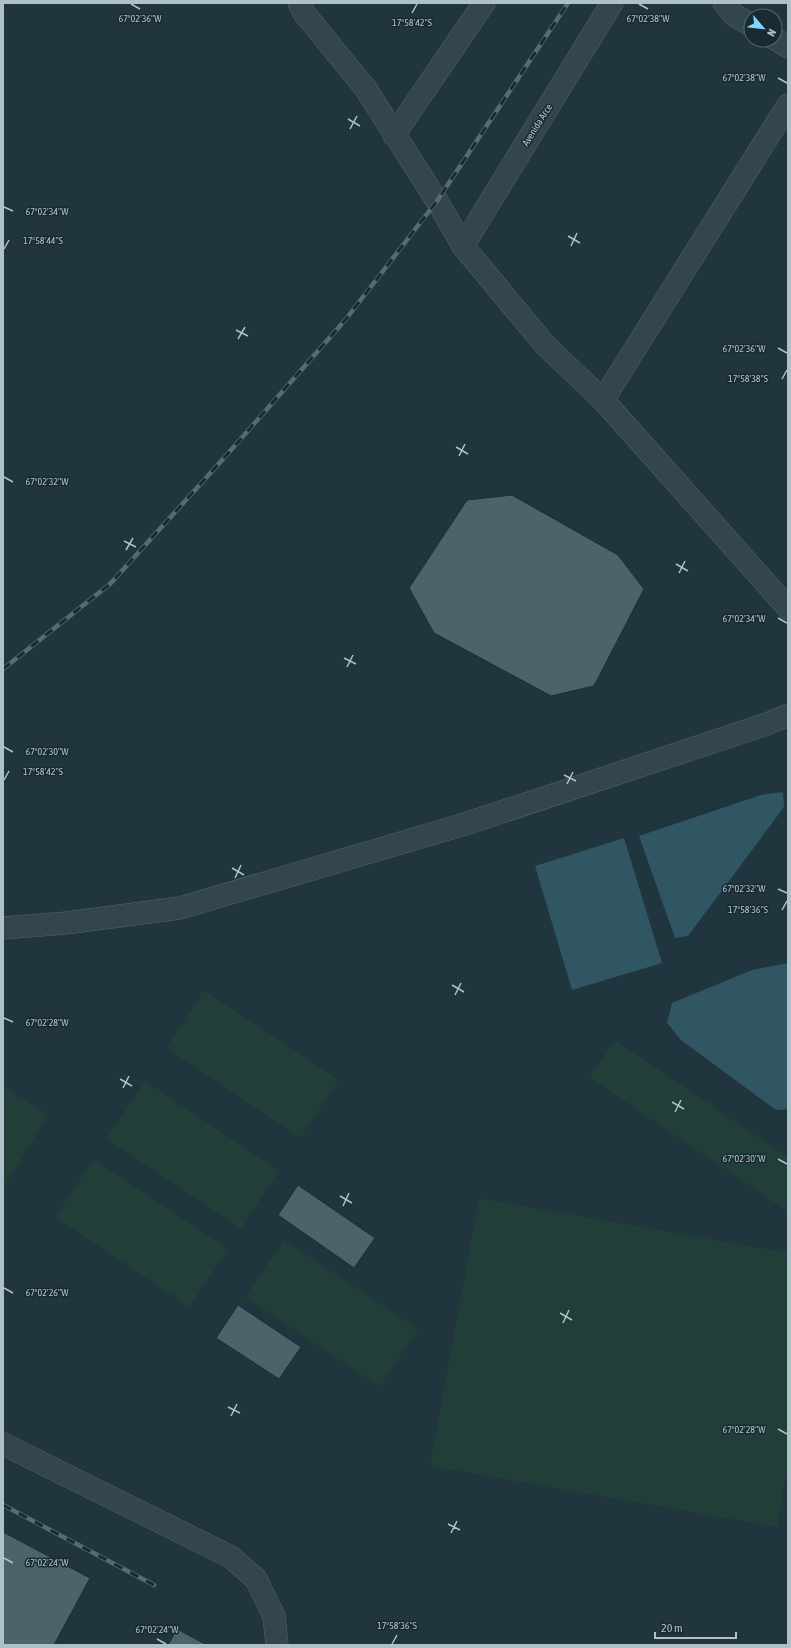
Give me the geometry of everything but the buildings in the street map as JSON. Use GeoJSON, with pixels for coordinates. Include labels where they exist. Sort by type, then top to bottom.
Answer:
{"type":"FeatureCollection","features":[{"type":"Feature","properties":{"kind":"street"},"geometry":{"type":"LineString","coordinates":[[299,3],[304,13],[366,89],[437,201],[462,246],[546,346],[603,400],[788,608]]}},
{"type":"Feature","properties":{"kind":"street"},"geometry":{"type":"LineString","coordinates":[[394,135],[484,3]]}},
{"type":"Feature","properties":{"kind":"street","name":"Avenida Arce"},"geometry":{"type":"LineString","coordinates":[[462,246],[612,3]]}},
{"type":"Feature","properties":{"kind":"street"},"geometry":{"type":"LineString","coordinates":[[724,3],[734,14],[743,20]]}},
{"type":"Feature","properties":{"kind":"street"},"geometry":{"type":"LineString","coordinates":[[603,400],[788,105]]}},
{"type":"Feature","properties":{"kind":"street"},"geometry":{"type":"LineString","coordinates":[[3,928],[66,923],[180,908],[465,824],[767,724],[788,715]]}},
{"type":"Feature","properties":{"kind":"street"},"geometry":{"type":"LineString","coordinates":[[3,1444],[231,1557],[256,1579],[274,1616],[277,1645]]}},
{"type":"Feature","properties":{"kind":"green space"},"geometry":{"type":"Polygon","coordinates":[[[204,990],[339,1080],[300,1138],[166,1048],[204,990]]]}},
{"type":"Feature","properties":{"kind":"green space"},"geometry":{"type":"Polygon","coordinates":[[[615,1040],[788,1157],[788,1212],[589,1077],[615,1040]]]}},
{"type":"Feature","properties":{"kind":"green space"},"geometry":{"type":"Polygon","coordinates":[[[145,1081],[279,1171],[241,1229],[106,1139],[145,1081]]]}},
{"type":"Feature","properties":{"kind":"green space"},"geometry":{"type":"Polygon","coordinates":[[[3,1086],[49,1115],[3,1188],[3,1086]]]}},
{"type":"Feature","properties":{"kind":"green space"},"geometry":{"type":"Polygon","coordinates":[[[93,1159],[228,1249],[189,1307],[55,1217],[93,1159]]]}},
{"type":"Feature","properties":{"kind":"green space"},"geometry":{"type":"Polygon","coordinates":[[[479,1198],[788,1253],[788,1465],[777,1527],[430,1466],[479,1198]]]}},
{"type":"Feature","properties":{"kind":"green space"},"geometry":{"type":"Polygon","coordinates":[[[284,1240],[419,1329],[380,1387],[245,1297],[284,1240]]]}},
{"type":"Feature","properties":{"kind":"water"},"geometry":{"type":"Polygon","coordinates":[[[783,792],[784,807],[688,936],[675,938],[639,836],[761,795],[783,792]]]}},
{"type":"Feature","properties":{"kind":"water"},"geometry":{"type":"Polygon","coordinates":[[[624,838],[662,963],[572,990],[535,866],[624,838]]]}},
{"type":"Feature","properties":{"kind":"water"},"geometry":{"type":"Polygon","coordinates":[[[788,963],[788,1109],[776,1110],[681,1040],[667,1023],[672,1003],[752,970],[788,963]]]}},
{"type":"Feature","properties":{"kind":"railway"},"geometry":{"type":"LineString","coordinates":[[3,669],[110,584],[224,458],[346,319],[437,201],[568,3]]}},
{"type":"Feature","properties":{"kind":"railway"},"geometry":{"type":"LineString","coordinates":[[3,1505],[154,1585]]}}]}
